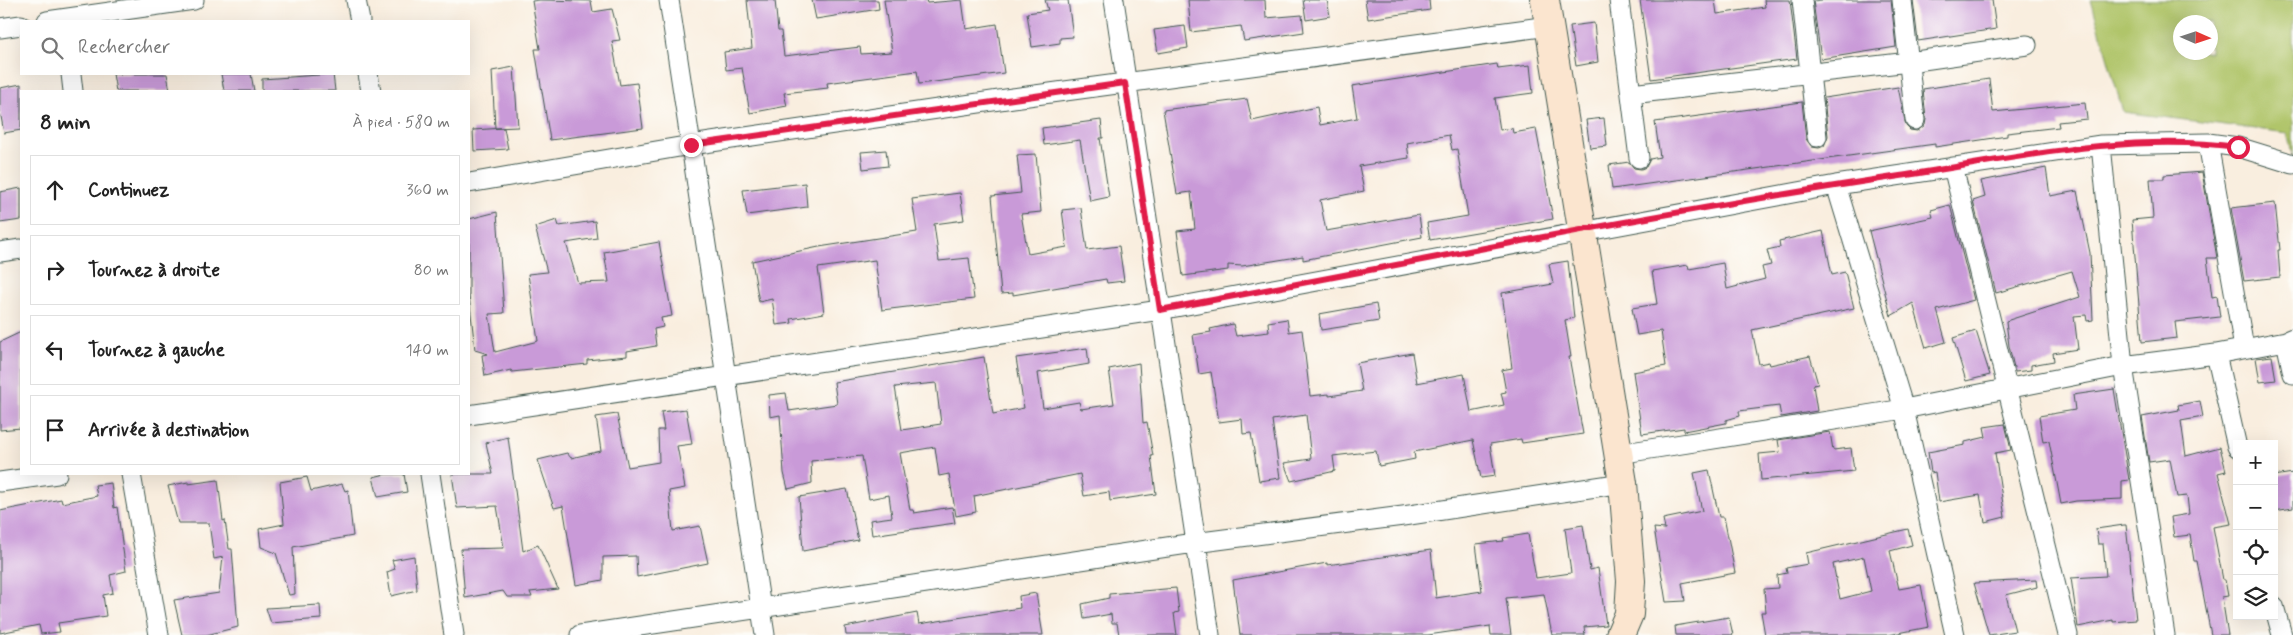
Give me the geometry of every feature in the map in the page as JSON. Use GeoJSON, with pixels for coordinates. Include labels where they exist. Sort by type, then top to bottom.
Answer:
{"type":"FeatureCollection","features":[{"type":"Feature","properties":{"kind":"street"},"geometry":{"type":"LineString","coordinates":[[58,20],[194,0]]}},
{"type":"Feature","properties":{"kind":"street"},"geometry":{"type":"LineString","coordinates":[[356,0],[360,20]]}},
{"type":"Feature","properties":{"kind":"street"},"geometry":{"type":"LineString","coordinates":[[669,0],[765,635]]}},
{"type":"Feature","properties":{"kind":"street"},"geometry":{"type":"LineString","coordinates":[[1114,0],[1194,543],[1210,635]]}},
{"type":"Feature","properties":{"kind":"street"},"geometry":{"type":"LineString","coordinates":[[1618,0],[1639,158]]}},
{"type":"Feature","properties":{"kind":"street"},"geometry":{"type":"LineString","coordinates":[[1802,0],[1817,136]]}},
{"type":"Feature","properties":{"kind":"street"},"geometry":{"type":"LineString","coordinates":[[1902,0],[1915,120]]}},
{"type":"Feature","properties":{"kind":"street"},"geometry":{"type":"LineString","coordinates":[[470,183],[691,145],[1125,83],[1547,13],[1623,483],[1631,582],[1629,614],[1620,635]]}},
{"type":"Feature","properties":{"kind":"street"},"geometry":{"type":"LineString","coordinates":[[0,28],[20,25]]}},
{"type":"Feature","properties":{"kind":"street"},"geometry":{"type":"LineString","coordinates":[[1631,94],[1909,62],[2027,44]]}},
{"type":"Feature","properties":{"kind":"street"},"geometry":{"type":"LineString","coordinates":[[71,75],[73,90]]}},
{"type":"Feature","properties":{"kind":"street"},"geometry":{"type":"LineString","coordinates":[[368,75],[371,90]]}},
{"type":"Feature","properties":{"kind":"street"},"geometry":{"type":"LineString","coordinates":[[2208,143],[2244,348]]}},
{"type":"Feature","properties":{"kind":"street"},"geometry":{"type":"LineString","coordinates":[[470,415],[1160,310],[1836,185],[2101,145],[2208,143],[2238,147],[2293,164]]}},
{"type":"Feature","properties":{"kind":"street"},"geometry":{"type":"LineString","coordinates":[[2101,145],[2122,366],[2165,635]]}},
{"type":"Feature","properties":{"kind":"street"},"geometry":{"type":"LineString","coordinates":[[1953,168],[2068,635]]}},
{"type":"Feature","properties":{"kind":"street"},"geometry":{"type":"LineString","coordinates":[[1836,185],[1904,409],[1955,635]]}},
{"type":"Feature","properties":{"kind":"street"},"geometry":{"type":"LineString","coordinates":[[0,252],[20,249]]}},
{"type":"Feature","properties":{"kind":"street"},"geometry":{"type":"LineString","coordinates":[[1618,454],[1904,409],[2122,366],[2216,354],[2289,340],[2293,374]]}},
{"type":"Feature","properties":{"kind":"street"},"geometry":{"type":"LineString","coordinates":[[2216,354],[2235,440]]}},
{"type":"Feature","properties":{"kind":"street"},"geometry":{"type":"LineString","coordinates":[[0,482],[50,475]]}},
{"type":"Feature","properties":{"kind":"street"},"geometry":{"type":"LineString","coordinates":[[131,475],[159,635]]}},
{"type":"Feature","properties":{"kind":"street"},"geometry":{"type":"LineString","coordinates":[[430,475],[454,635]]}},
{"type":"Feature","properties":{"kind":"street"},"geometry":{"type":"LineString","coordinates":[[580,635],[1194,543],[1403,516],[1623,483]]}},
{"type":"Feature","properties":{"kind":"street"},"geometry":{"type":"LineString","coordinates":[[2278,620],[2282,635]]}},
{"type":"Feature","properties":{"kind":"green space"},"geometry":{"type":"Polygon","coordinates":[[[2091,0],[2293,0],[2293,158],[2287,133],[2123,112],[2091,0]]]}},
{"type":"Feature","properties":{"kind":"building"},"geometry":{"type":"Polygon","coordinates":[[[747,0],[775,0],[778,31],[781,31],[784,56],[860,47],[861,54],[892,52],[884,0],[926,0],[927,3],[962,0],[966,29],[997,24],[1004,73],[919,84],[917,71],[827,83],[828,88],[784,93],[787,106],[750,113],[742,68],[726,70],[724,52],[752,48],[747,0]]]}},
{"type":"Feature","properties":{"kind":"building"},"geometry":{"type":"Polygon","coordinates":[[[812,0],[878,0],[879,9],[816,19],[812,0]]]}},
{"type":"Feature","properties":{"kind":"building"},"geometry":{"type":"Polygon","coordinates":[[[1045,0],[1068,0],[1073,37],[1060,38],[1060,43],[1032,47],[1027,13],[1048,10],[1045,0]]]}},
{"type":"Feature","properties":{"kind":"building"},"geometry":{"type":"Polygon","coordinates":[[[1188,0],[1265,0],[1266,18],[1302,15],[1304,32],[1244,41],[1241,26],[1191,32],[1188,0]]]}},
{"type":"Feature","properties":{"kind":"building"},"geometry":{"type":"Polygon","coordinates":[[[1303,0],[1327,0],[1330,16],[1306,20],[1303,0]]]}},
{"type":"Feature","properties":{"kind":"building"},"geometry":{"type":"Polygon","coordinates":[[[1365,0],[1429,0],[1430,10],[1368,19],[1365,0]]]}},
{"type":"Feature","properties":{"kind":"building"},"geometry":{"type":"Polygon","coordinates":[[[1640,0],[1715,0],[1717,14],[1765,7],[1764,0],[1790,0],[1797,59],[1651,79],[1640,0]]]}},
{"type":"Feature","properties":{"kind":"building"},"geometry":{"type":"Polygon","coordinates":[[[1891,0],[1896,47],[1821,59],[1813,1],[1891,0]]]}},
{"type":"Feature","properties":{"kind":"building"},"geometry":{"type":"Polygon","coordinates":[[[1913,0],[1992,0],[1996,29],[1918,41],[1913,0]]]}},
{"type":"Feature","properties":{"kind":"building"},"geometry":{"type":"Polygon","coordinates":[[[532,1],[591,1],[593,12],[612,9],[620,40],[612,41],[620,85],[637,83],[643,128],[550,140],[535,49],[540,49],[532,1]]]}},
{"type":"Feature","properties":{"kind":"building"},"geometry":{"type":"Polygon","coordinates":[[[1594,23],[1598,62],[1576,66],[1570,26],[1594,23]]]}},
{"type":"Feature","properties":{"kind":"building"},"geometry":{"type":"Polygon","coordinates":[[[1185,26],[1188,48],[1158,53],[1154,30],[1185,26]]]}},
{"type":"Feature","properties":{"kind":"building"},"geometry":{"type":"Polygon","coordinates":[[[1497,64],[1498,69],[1530,65],[1533,93],[1495,98],[1500,130],[1512,128],[1513,133],[1536,129],[1553,219],[1430,240],[1427,223],[1468,216],[1457,149],[1452,150],[1449,135],[1407,143],[1409,158],[1359,166],[1364,191],[1320,200],[1326,231],[1419,215],[1422,237],[1303,260],[1303,256],[1242,266],[1228,265],[1228,270],[1183,276],[1177,231],[1195,229],[1191,192],[1177,194],[1163,110],[1247,99],[1252,121],[1317,107],[1320,125],[1357,118],[1352,86],[1497,64]]]}},
{"type":"Feature","properties":{"kind":"building"},"geometry":{"type":"Polygon","coordinates":[[[514,67],[518,127],[495,128],[492,71],[514,67]]]}},
{"type":"Feature","properties":{"kind":"building"},"geometry":{"type":"Polygon","coordinates":[[[113,75],[167,75],[170,90],[116,90],[113,75]]]}},
{"type":"Feature","properties":{"kind":"building"},"geometry":{"type":"Polygon","coordinates":[[[221,75],[251,75],[254,90],[224,90],[221,75]]]}},
{"type":"Feature","properties":{"kind":"building"},"geometry":{"type":"Polygon","coordinates":[[[333,75],[335,90],[262,90],[262,79],[333,75]]]}},
{"type":"Feature","properties":{"kind":"building"},"geometry":{"type":"Polygon","coordinates":[[[1989,79],[1993,112],[2085,103],[2087,119],[2058,122],[2059,127],[2007,133],[2007,136],[1935,147],[1935,144],[1612,189],[1609,165],[1629,162],[1634,168],[1641,169],[1646,167],[1650,159],[1660,157],[1655,122],[1802,102],[1806,139],[1812,147],[1819,148],[1824,146],[1828,136],[1824,98],[1898,87],[1906,126],[1910,130],[1917,131],[1925,125],[1926,119],[1923,89],[1989,79]]]}},
{"type":"Feature","properties":{"kind":"building"},"geometry":{"type":"Polygon","coordinates":[[[21,84],[20,130],[4,133],[0,111],[0,88],[21,84]]]}},
{"type":"Feature","properties":{"kind":"building"},"geometry":{"type":"Polygon","coordinates":[[[1604,118],[1607,146],[1590,148],[1586,120],[1604,118]]]}},
{"type":"Feature","properties":{"kind":"building"},"geometry":{"type":"Polygon","coordinates":[[[1101,120],[1103,138],[1100,138],[1109,197],[1090,201],[1080,140],[1044,145],[1042,128],[1101,120]]]}},
{"type":"Feature","properties":{"kind":"building"},"geometry":{"type":"Polygon","coordinates":[[[504,128],[508,149],[474,151],[473,130],[504,128]]]}},
{"type":"Feature","properties":{"kind":"building"},"geometry":{"type":"Polygon","coordinates":[[[886,150],[888,166],[863,169],[861,152],[886,150]]]}},
{"type":"Feature","properties":{"kind":"building"},"geometry":{"type":"Polygon","coordinates":[[[1036,154],[1041,212],[1021,214],[1028,254],[1067,247],[1062,210],[1081,208],[1087,250],[1119,246],[1124,281],[1107,283],[1106,279],[1013,295],[1013,293],[1001,294],[992,196],[1021,193],[1017,155],[1036,154]]]}},
{"type":"Feature","properties":{"kind":"building"},"geometry":{"type":"Polygon","coordinates":[[[2046,168],[2050,196],[2077,191],[2090,253],[2093,320],[2087,321],[2086,315],[2074,316],[2078,349],[2053,353],[2054,361],[2031,365],[2031,370],[2015,372],[2006,321],[2080,297],[2072,271],[1996,293],[1973,201],[1985,197],[1981,181],[2046,168]]]}},
{"type":"Feature","properties":{"kind":"building"},"geometry":{"type":"Polygon","coordinates":[[[2202,172],[2217,258],[2207,258],[2212,297],[2217,296],[2220,317],[2175,322],[2177,338],[2142,342],[2132,220],[2153,218],[2150,179],[2164,179],[2164,175],[2202,172]]]}},
{"type":"Feature","properties":{"kind":"building"},"geometry":{"type":"Polygon","coordinates":[[[805,183],[807,207],[747,215],[743,190],[805,183]]]}},
{"type":"Feature","properties":{"kind":"building"},"geometry":{"type":"Polygon","coordinates":[[[20,188],[20,220],[0,223],[0,192],[20,188]]]}},
{"type":"Feature","properties":{"kind":"building"},"geometry":{"type":"Polygon","coordinates":[[[960,193],[964,220],[934,224],[939,261],[969,258],[974,299],[882,310],[875,260],[818,268],[824,313],[791,319],[792,323],[776,325],[772,299],[759,302],[752,261],[819,247],[917,232],[912,199],[960,193]]]}},
{"type":"Feature","properties":{"kind":"building"},"geometry":{"type":"Polygon","coordinates":[[[2275,203],[2280,250],[2278,250],[2280,277],[2244,281],[2231,208],[2275,203]]]}},
{"type":"Feature","properties":{"kind":"building"},"geometry":{"type":"Polygon","coordinates":[[[1950,205],[1974,300],[1937,310],[1946,342],[1926,348],[1913,303],[1891,316],[1869,231],[1933,217],[1931,210],[1950,205]]]}},
{"type":"Feature","properties":{"kind":"building"},"geometry":{"type":"Polygon","coordinates":[[[497,212],[504,313],[489,314],[495,352],[538,341],[528,274],[547,272],[535,227],[557,220],[559,226],[595,221],[597,238],[566,243],[578,283],[609,282],[604,252],[659,242],[672,316],[661,318],[663,327],[654,329],[656,346],[627,351],[627,356],[587,360],[587,364],[512,372],[511,370],[485,376],[482,355],[488,354],[475,350],[470,305],[470,219],[497,212]]]}},
{"type":"Feature","properties":{"kind":"building"},"geometry":{"type":"Polygon","coordinates":[[[1823,231],[1832,275],[1845,272],[1854,308],[1752,330],[1759,364],[1769,362],[1770,365],[1810,356],[1818,384],[1813,385],[1817,411],[1781,417],[1779,406],[1739,411],[1740,416],[1726,420],[1726,423],[1684,431],[1684,428],[1642,434],[1633,372],[1666,366],[1661,331],[1637,335],[1632,308],[1657,304],[1652,271],[1688,265],[1689,269],[1723,263],[1727,289],[1765,279],[1762,267],[1771,265],[1767,250],[1780,247],[1779,241],[1823,231]]]}},
{"type":"Feature","properties":{"kind":"building"},"geometry":{"type":"Polygon","coordinates":[[[1568,261],[1574,318],[1565,320],[1571,357],[1569,357],[1583,434],[1522,443],[1521,439],[1490,444],[1495,476],[1481,478],[1473,440],[1414,452],[1415,459],[1379,466],[1376,451],[1333,456],[1335,471],[1291,481],[1284,463],[1311,459],[1306,415],[1272,420],[1280,478],[1259,481],[1251,433],[1243,434],[1242,419],[1219,422],[1211,372],[1199,374],[1193,335],[1211,332],[1210,329],[1233,324],[1236,336],[1269,332],[1268,322],[1287,319],[1289,332],[1302,330],[1310,396],[1329,394],[1329,396],[1362,391],[1357,363],[1412,353],[1417,383],[1464,374],[1471,412],[1504,405],[1501,393],[1506,392],[1502,370],[1512,368],[1502,293],[1553,284],[1549,264],[1568,261]]]}},
{"type":"Feature","properties":{"kind":"building"},"geometry":{"type":"Polygon","coordinates":[[[1376,304],[1379,321],[1321,330],[1319,314],[1376,304]]]}},
{"type":"Feature","properties":{"kind":"building"},"geometry":{"type":"Polygon","coordinates":[[[1976,331],[1990,375],[1966,381],[1953,338],[1976,331]]]}},
{"type":"Feature","properties":{"kind":"building"},"geometry":{"type":"Polygon","coordinates":[[[20,332],[20,428],[0,430],[0,342],[20,332]]]}},
{"type":"Feature","properties":{"kind":"building"},"geometry":{"type":"Polygon","coordinates":[[[1087,348],[1089,364],[1038,373],[1043,408],[1079,402],[1081,409],[1114,404],[1109,369],[1139,363],[1143,423],[1147,422],[1153,456],[1151,456],[1156,494],[1110,501],[1109,492],[1084,496],[1080,474],[974,496],[976,512],[956,516],[949,474],[939,476],[935,447],[900,453],[910,510],[913,510],[914,513],[952,507],[955,523],[872,535],[870,520],[892,517],[889,495],[869,499],[862,456],[811,461],[812,483],[788,489],[784,473],[780,415],[770,417],[769,395],[786,393],[789,411],[837,404],[834,382],[984,357],[993,414],[1024,408],[1016,358],[1087,348]],[[936,383],[895,387],[902,430],[941,424],[936,383]]]}},
{"type":"Feature","properties":{"kind":"building"},"geometry":{"type":"Polygon","coordinates":[[[2272,356],[2276,380],[2260,382],[2256,358],[2272,356]]]}},
{"type":"Feature","properties":{"kind":"building"},"geometry":{"type":"Polygon","coordinates":[[[2114,389],[2129,480],[2122,481],[2122,499],[2076,501],[2061,504],[2049,441],[2043,442],[2039,416],[2075,410],[2073,395],[2114,389]]]}},
{"type":"Feature","properties":{"kind":"building"},"geometry":{"type":"Polygon","coordinates":[[[2200,401],[2203,417],[2181,421],[2186,456],[2220,447],[2226,471],[2218,473],[2231,524],[2213,527],[2228,596],[2222,597],[2228,635],[2211,635],[2197,561],[2194,561],[2190,535],[2174,537],[2171,517],[2189,514],[2187,496],[2177,497],[2170,459],[2149,462],[2142,417],[2179,410],[2178,405],[2200,401]]]}},
{"type":"Feature","properties":{"kind":"building"},"geometry":{"type":"Polygon","coordinates":[[[686,409],[692,444],[677,446],[685,488],[669,491],[673,531],[700,526],[708,563],[637,577],[636,556],[603,557],[603,580],[576,585],[563,506],[554,508],[538,460],[567,453],[571,458],[601,451],[596,417],[617,414],[628,467],[659,462],[658,430],[664,430],[661,412],[686,409]]]}},
{"type":"Feature","properties":{"kind":"building"},"geometry":{"type":"Polygon","coordinates":[[[2005,424],[2011,450],[1995,453],[2005,517],[1985,522],[1980,495],[1939,502],[1935,472],[1931,473],[1928,452],[1965,445],[1965,442],[1986,437],[1984,427],[2005,424]]]}},
{"type":"Feature","properties":{"kind":"building"},"geometry":{"type":"Polygon","coordinates":[[[1830,432],[1833,450],[1851,448],[1854,471],[1761,480],[1759,454],[1780,452],[1778,440],[1830,432]]]}},
{"type":"Feature","properties":{"kind":"building"},"geometry":{"type":"Polygon","coordinates":[[[508,437],[523,551],[538,545],[558,589],[530,592],[532,597],[507,597],[503,591],[465,598],[461,549],[504,548],[497,506],[457,508],[452,475],[493,474],[486,443],[508,437]]]}},
{"type":"Feature","properties":{"kind":"building"},"geometry":{"type":"Polygon","coordinates":[[[1709,470],[1719,517],[1724,517],[1735,573],[1682,583],[1685,601],[1666,602],[1654,528],[1665,529],[1663,519],[1702,511],[1694,473],[1709,470]]]}},
{"type":"Feature","properties":{"kind":"building"},"geometry":{"type":"Polygon","coordinates":[[[2293,473],[2293,508],[2278,510],[2278,475],[2293,473]]]}},
{"type":"Feature","properties":{"kind":"building"},"geometry":{"type":"Polygon","coordinates":[[[404,475],[407,492],[378,497],[373,477],[404,475]]]}},
{"type":"Feature","properties":{"kind":"building"},"geometry":{"type":"Polygon","coordinates":[[[307,477],[311,491],[342,484],[345,491],[348,490],[353,536],[293,547],[295,594],[289,595],[276,553],[261,547],[259,529],[284,524],[280,482],[307,477]]]}},
{"type":"Feature","properties":{"kind":"building"},"geometry":{"type":"Polygon","coordinates":[[[218,480],[223,521],[225,520],[229,549],[232,549],[238,627],[206,635],[182,635],[174,600],[219,593],[223,557],[214,559],[209,523],[178,523],[168,486],[188,482],[188,484],[218,480]]]}},
{"type":"Feature","properties":{"kind":"building"},"geometry":{"type":"Polygon","coordinates":[[[111,483],[114,508],[117,507],[126,571],[110,575],[113,593],[103,595],[106,616],[58,623],[60,632],[41,634],[39,625],[0,633],[0,511],[61,499],[62,503],[97,496],[95,485],[111,483]]]}},
{"type":"Feature","properties":{"kind":"building"},"geometry":{"type":"Polygon","coordinates":[[[847,489],[858,540],[803,551],[799,497],[847,489]]]}},
{"type":"Feature","properties":{"kind":"building"},"geometry":{"type":"Polygon","coordinates":[[[1583,525],[1590,570],[1598,568],[1606,625],[1584,627],[1585,635],[1552,635],[1544,594],[1506,598],[1511,635],[1491,635],[1490,626],[1428,635],[1240,635],[1233,580],[1327,563],[1327,565],[1431,550],[1436,598],[1482,591],[1476,544],[1504,541],[1503,538],[1528,534],[1536,578],[1571,573],[1565,528],[1583,525]]]}},
{"type":"Feature","properties":{"kind":"building"},"geometry":{"type":"Polygon","coordinates":[[[2126,525],[2136,620],[2113,622],[2113,620],[2078,627],[2071,578],[2106,576],[2103,544],[2098,544],[2096,529],[2126,525]]]}},
{"type":"Feature","properties":{"kind":"building"},"geometry":{"type":"Polygon","coordinates":[[[1908,529],[1912,545],[1890,551],[1899,589],[1921,585],[1929,627],[1888,635],[1765,635],[1761,612],[1766,612],[1764,589],[1778,588],[1777,575],[1787,573],[1786,568],[1808,564],[1806,553],[1908,529]],[[1864,557],[1833,564],[1840,599],[1871,591],[1864,557]]]}},
{"type":"Feature","properties":{"kind":"building"},"geometry":{"type":"Polygon","coordinates":[[[414,556],[417,590],[391,596],[387,572],[395,569],[392,560],[414,556]]]}},
{"type":"Feature","properties":{"kind":"building"},"geometry":{"type":"Polygon","coordinates":[[[2036,580],[2037,587],[2006,595],[2015,631],[1989,635],[1974,583],[2036,580]]]}},
{"type":"Feature","properties":{"kind":"building"},"geometry":{"type":"Polygon","coordinates":[[[1176,588],[1179,612],[1174,613],[1177,635],[1119,635],[1117,623],[1112,623],[1111,614],[1084,619],[1082,604],[1109,598],[1109,594],[1176,588]]]}},
{"type":"Feature","properties":{"kind":"building"},"geometry":{"type":"Polygon","coordinates":[[[1036,593],[1043,635],[846,635],[845,627],[917,613],[919,624],[1020,608],[1019,596],[1036,593]]]}},
{"type":"Feature","properties":{"kind":"building"},"geometry":{"type":"Polygon","coordinates":[[[320,605],[321,619],[271,623],[266,608],[320,605]]]}},
{"type":"Feature","properties":{"kind":"building"},"geometry":{"type":"Polygon","coordinates":[[[1729,617],[1733,635],[1676,635],[1675,626],[1729,617]]]}},
{"type":"Feature","properties":{"kind":"route"},"geometry":{"type":"LineString","coordinates":[[691,145],[1125,83],[1160,310],[1836,185],[2101,145],[2208,143],[2238,147]]}}]}
